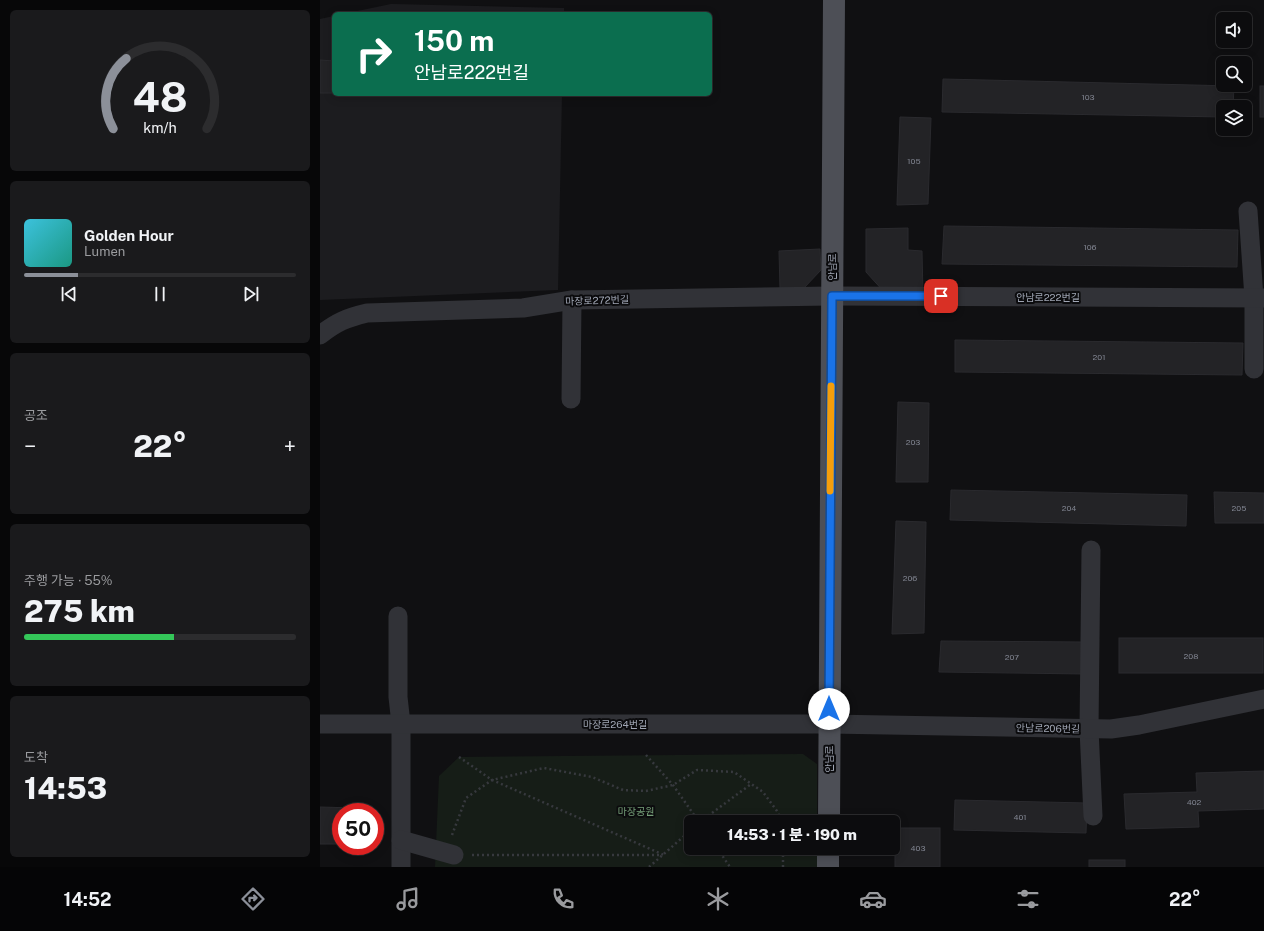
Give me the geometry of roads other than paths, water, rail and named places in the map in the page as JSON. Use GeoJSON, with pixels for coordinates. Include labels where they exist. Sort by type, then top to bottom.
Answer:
{"type":"FeatureCollection","features":[{"type":"Feature","properties":{"kind":"main road","name":"안남로"},"geometry":{"type":"LineString","coordinates":[[828,815],[834,0]]}},
{"type":"Feature","properties":{"kind":"main road"},"geometry":{"type":"LineString","coordinates":[[828,855],[828,867]]}},
{"type":"Feature","properties":{"kind":"street"},"geometry":{"type":"LineString","coordinates":[[1248,211],[1259,298],[1254,369]]}},
{"type":"Feature","properties":{"kind":"street","name":"안남로222번길"},"geometry":{"type":"LineString","coordinates":[[832,296],[1259,298]]}},
{"type":"Feature","properties":{"kind":"street","name":"마장로272번길"},"geometry":{"type":"LineString","coordinates":[[320,335],[337,322],[351,316],[367,313],[523,308],[572,300],[832,296]]}},
{"type":"Feature","properties":{"kind":"street"},"geometry":{"type":"LineString","coordinates":[[571,399],[572,300]]}},
{"type":"Feature","properties":{"kind":"street"},"geometry":{"type":"LineString","coordinates":[[1091,550],[1089,729],[1093,816]]}},
{"type":"Feature","properties":{"kind":"street"},"geometry":{"type":"LineString","coordinates":[[398,616],[398,697],[401,724],[401,867]]}},
{"type":"Feature","properties":{"kind":"street","name":"안남로206번길"},"geometry":{"type":"LineString","coordinates":[[829,724],[1111,729],[1139,726],[1264,699]]}},
{"type":"Feature","properties":{"kind":"street","name":"마장로264번길"},"geometry":{"type":"LineString","coordinates":[[320,724],[829,724]]}},
{"type":"Feature","properties":{"kind":"street"},"geometry":{"type":"LineString","coordinates":[[401,840],[454,855]]}},
{"type":"Feature","properties":{"kind":"park label","name":"마장공원"},"geometry":{"type":"Point","coordinates":[636,811]}}]}
